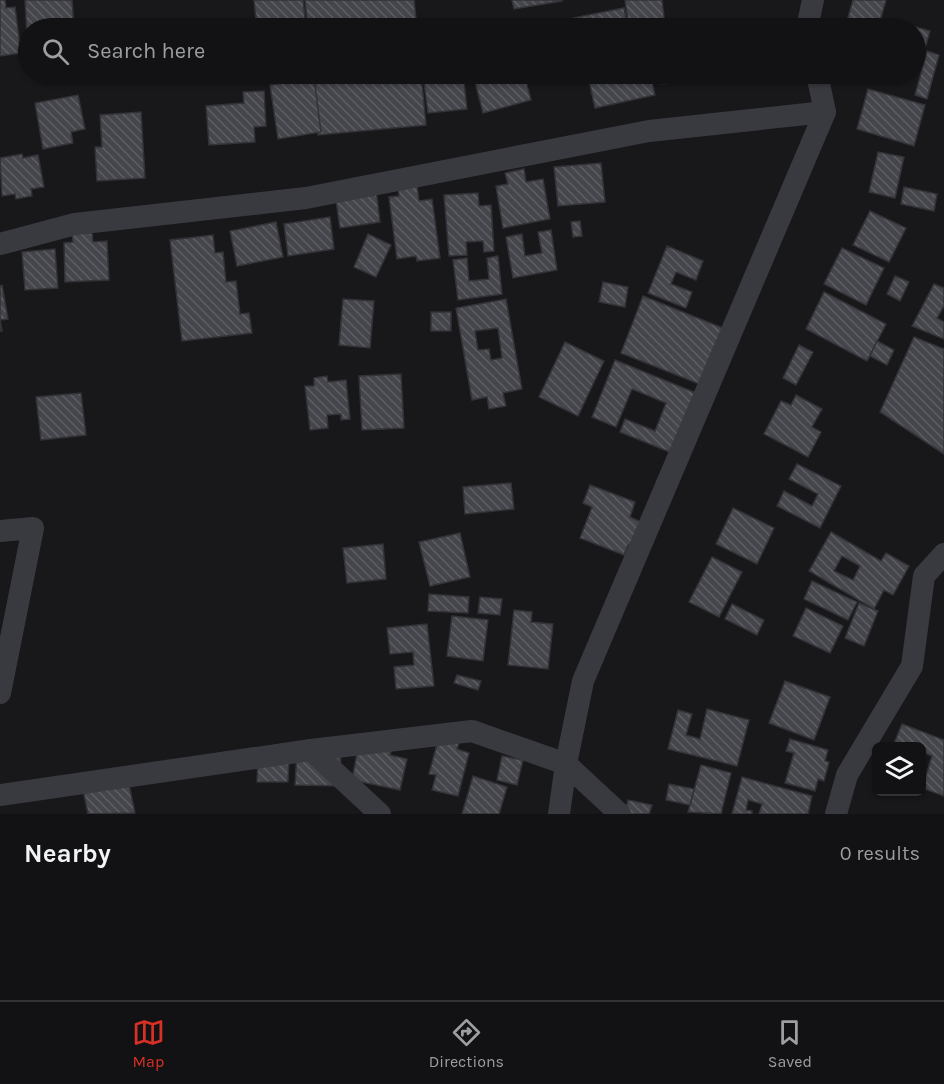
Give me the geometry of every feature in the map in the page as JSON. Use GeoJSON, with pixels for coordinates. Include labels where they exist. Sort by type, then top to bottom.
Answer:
{"type":"FeatureCollection","features":[{"type":"Feature","properties":{"kind":"street"},"geometry":{"type":"LineString","coordinates":[[809,18],[813,0]]}},
{"type":"Feature","properties":{"kind":"street"},"geometry":{"type":"LineString","coordinates":[[559,814],[566,764],[583,681],[825,112],[819,84]]}},
{"type":"Feature","properties":{"kind":"street"},"geometry":{"type":"LineString","coordinates":[[0,244],[75,224],[306,198],[649,131],[825,112]]}},
{"type":"Feature","properties":{"kind":"street"},"geometry":{"type":"LineString","coordinates":[[0,531],[33,528],[0,693]]}},
{"type":"Feature","properties":{"kind":"street"},"geometry":{"type":"LineString","coordinates":[[836,814],[848,775],[912,666],[924,576],[944,554]]}},
{"type":"Feature","properties":{"kind":"street"},"geometry":{"type":"LineString","coordinates":[[0,795],[311,750],[472,731],[566,764],[620,814]]}},
{"type":"Feature","properties":{"kind":"street"},"geometry":{"type":"LineString","coordinates":[[311,750],[380,814]]}},
{"type":"Feature","properties":{"kind":"building"},"geometry":{"type":"Polygon","coordinates":[[[0,0],[5,0],[6,8],[15,7],[18,53],[0,56],[0,0]]]}},
{"type":"Feature","properties":{"kind":"building"},"geometry":{"type":"Polygon","coordinates":[[[25,0],[72,0],[73,18],[26,18],[25,0]]]}},
{"type":"Feature","properties":{"kind":"building"},"geometry":{"type":"Polygon","coordinates":[[[254,0],[303,0],[305,18],[256,18],[254,0]]]}},
{"type":"Feature","properties":{"kind":"building"},"geometry":{"type":"Polygon","coordinates":[[[305,0],[414,0],[416,18],[307,18],[305,0]]]}},
{"type":"Feature","properties":{"kind":"building"},"geometry":{"type":"Polygon","coordinates":[[[512,0],[562,0],[562,1],[514,9],[512,0]]]}},
{"type":"Feature","properties":{"kind":"building"},"geometry":{"type":"Polygon","coordinates":[[[625,0],[662,0],[664,18],[628,18],[625,0]]]}},
{"type":"Feature","properties":{"kind":"building"},"geometry":{"type":"Polygon","coordinates":[[[853,0],[886,0],[881,18],[848,18],[853,0]]]}},
{"type":"Feature","properties":{"kind":"building"},"geometry":{"type":"Polygon","coordinates":[[[624,8],[626,18],[573,18],[624,8]]]}},
{"type":"Feature","properties":{"kind":"building"},"geometry":{"type":"Polygon","coordinates":[[[926,30],[930,31],[926,45],[926,30]]]}},
{"type":"Feature","properties":{"kind":"building"},"geometry":{"type":"Polygon","coordinates":[[[927,51],[939,55],[927,99],[915,95],[918,84],[926,84],[927,51]]]}},
{"type":"Feature","properties":{"kind":"building"},"geometry":{"type":"Polygon","coordinates":[[[313,84],[422,84],[426,125],[318,135],[313,84]]]}},
{"type":"Feature","properties":{"kind":"building"},"geometry":{"type":"Polygon","coordinates":[[[315,84],[321,132],[278,139],[270,85],[315,84]]]}},
{"type":"Feature","properties":{"kind":"building"},"geometry":{"type":"Polygon","coordinates":[[[424,84],[464,84],[467,109],[428,113],[424,84]]]}},
{"type":"Feature","properties":{"kind":"building"},"geometry":{"type":"Polygon","coordinates":[[[476,84],[527,84],[531,100],[483,113],[476,84]]]}},
{"type":"Feature","properties":{"kind":"building"},"geometry":{"type":"Polygon","coordinates":[[[590,84],[652,84],[655,95],[595,108],[590,84]]]}},
{"type":"Feature","properties":{"kind":"building"},"geometry":{"type":"Polygon","coordinates":[[[868,89],[925,105],[914,146],[857,129],[868,89]]]}},
{"type":"Feature","properties":{"kind":"building"},"geometry":{"type":"Polygon","coordinates":[[[264,91],[266,126],[254,127],[255,142],[209,145],[206,106],[244,103],[243,92],[264,91]]]}},
{"type":"Feature","properties":{"kind":"building"},"geometry":{"type":"Polygon","coordinates":[[[78,95],[85,129],[71,132],[73,143],[43,149],[35,103],[78,95]]]}},
{"type":"Feature","properties":{"kind":"building"},"geometry":{"type":"Polygon","coordinates":[[[141,112],[145,178],[97,181],[95,147],[102,147],[100,115],[141,112]]]}},
{"type":"Feature","properties":{"kind":"building"},"geometry":{"type":"Polygon","coordinates":[[[878,152],[904,157],[895,198],[869,192],[878,152]]]}},
{"type":"Feature","properties":{"kind":"building"},"geometry":{"type":"Polygon","coordinates":[[[22,154],[23,158],[38,155],[44,187],[31,189],[32,196],[16,199],[15,194],[2,196],[0,158],[22,154]]]}},
{"type":"Feature","properties":{"kind":"building"},"geometry":{"type":"Polygon","coordinates":[[[601,163],[605,202],[558,206],[554,167],[601,163]]]}},
{"type":"Feature","properties":{"kind":"building"},"geometry":{"type":"Polygon","coordinates":[[[524,169],[526,182],[543,179],[550,219],[503,228],[496,186],[508,184],[505,173],[524,169]]]}},
{"type":"Feature","properties":{"kind":"building"},"geometry":{"type":"Polygon","coordinates":[[[375,181],[380,222],[340,228],[334,187],[375,181]]]}},
{"type":"Feature","properties":{"kind":"building"},"geometry":{"type":"Polygon","coordinates":[[[417,185],[419,201],[432,199],[440,258],[417,261],[416,256],[397,259],[389,197],[399,196],[398,188],[417,185]]]}},
{"type":"Feature","properties":{"kind":"building"},"geometry":{"type":"Polygon","coordinates":[[[904,187],[937,194],[934,211],[901,204],[904,187]]]}},
{"type":"Feature","properties":{"kind":"building"},"geometry":{"type":"Polygon","coordinates":[[[478,193],[479,206],[491,205],[494,251],[484,252],[483,241],[466,242],[467,255],[449,256],[444,195],[478,193]]]}},
{"type":"Feature","properties":{"kind":"building"},"geometry":{"type":"Polygon","coordinates":[[[870,211],[906,228],[889,262],[853,245],[870,211]]]}},
{"type":"Feature","properties":{"kind":"building"},"geometry":{"type":"Polygon","coordinates":[[[330,217],[334,249],[288,256],[284,224],[330,217]]]}},
{"type":"Feature","properties":{"kind":"building"},"geometry":{"type":"Polygon","coordinates":[[[580,221],[582,236],[573,237],[571,222],[580,221]]]}},
{"type":"Feature","properties":{"kind":"building"},"geometry":{"type":"Polygon","coordinates":[[[276,222],[283,257],[237,266],[230,231],[276,222]]]}},
{"type":"Feature","properties":{"kind":"building"},"geometry":{"type":"Polygon","coordinates":[[[551,230],[557,270],[513,278],[506,237],[522,234],[525,256],[542,253],[538,232],[551,230]]]}},
{"type":"Feature","properties":{"kind":"building"},"geometry":{"type":"Polygon","coordinates":[[[72,233],[92,233],[93,242],[107,241],[109,280],[65,282],[64,243],[73,242],[72,233]]]}},
{"type":"Feature","properties":{"kind":"building"},"geometry":{"type":"Polygon","coordinates":[[[368,234],[391,245],[376,277],[354,267],[368,234]]]}},
{"type":"Feature","properties":{"kind":"building"},"geometry":{"type":"Polygon","coordinates":[[[213,235],[215,253],[223,252],[226,282],[236,281],[240,314],[249,313],[252,333],[182,341],[170,240],[213,235]]]}},
{"type":"Feature","properties":{"kind":"building"},"geometry":{"type":"Polygon","coordinates":[[[667,246],[703,261],[696,280],[676,272],[671,284],[692,292],[686,308],[648,293],[667,246]]]}},
{"type":"Feature","properties":{"kind":"building"},"geometry":{"type":"Polygon","coordinates":[[[842,248],[884,268],[866,305],[824,284],[842,248]]]}},
{"type":"Feature","properties":{"kind":"building"},"geometry":{"type":"Polygon","coordinates":[[[55,249],[58,288],[25,290],[22,252],[55,249]]]}},
{"type":"Feature","properties":{"kind":"building"},"geometry":{"type":"Polygon","coordinates":[[[498,256],[502,294],[458,300],[453,260],[467,258],[469,281],[489,279],[487,258],[498,256]]]}},
{"type":"Feature","properties":{"kind":"building"},"geometry":{"type":"Polygon","coordinates":[[[895,276],[909,282],[900,301],[887,294],[895,276]]]}},
{"type":"Feature","properties":{"kind":"building"},"geometry":{"type":"Polygon","coordinates":[[[603,282],[628,287],[625,307],[599,302],[603,282]]]}},
{"type":"Feature","properties":{"kind":"building"},"geometry":{"type":"Polygon","coordinates":[[[934,284],[944,288],[944,306],[937,318],[944,322],[944,339],[912,326],[934,284]]]}},
{"type":"Feature","properties":{"kind":"building"},"geometry":{"type":"Polygon","coordinates":[[[2,285],[8,319],[0,320],[0,286],[2,285]]]}},
{"type":"Feature","properties":{"kind":"building"},"geometry":{"type":"Polygon","coordinates":[[[824,292],[886,324],[867,361],[806,329],[824,292]]]}},
{"type":"Feature","properties":{"kind":"building"},"geometry":{"type":"Polygon","coordinates":[[[643,296],[740,335],[717,391],[621,353],[643,296]]]}},
{"type":"Feature","properties":{"kind":"building"},"geometry":{"type":"Polygon","coordinates":[[[343,299],[374,301],[370,348],[339,345],[343,299]]]}},
{"type":"Feature","properties":{"kind":"building"},"geometry":{"type":"Polygon","coordinates":[[[506,299],[522,389],[503,393],[506,406],[489,409],[487,397],[472,400],[456,308],[506,299]],[[498,328],[475,331],[478,350],[489,349],[491,360],[502,358],[498,328]]]}},
{"type":"Feature","properties":{"kind":"building"},"geometry":{"type":"Polygon","coordinates":[[[431,312],[451,312],[451,331],[431,331],[431,312]]]}},
{"type":"Feature","properties":{"kind":"building"},"geometry":{"type":"Polygon","coordinates":[[[914,337],[944,349],[944,454],[880,412],[914,337]]]}},
{"type":"Feature","properties":{"kind":"building"},"geometry":{"type":"Polygon","coordinates":[[[877,341],[894,350],[887,365],[870,356],[877,341]]]}},
{"type":"Feature","properties":{"kind":"building"},"geometry":{"type":"Polygon","coordinates":[[[565,342],[604,361],[578,416],[539,397],[565,342]]]}},
{"type":"Feature","properties":{"kind":"building"},"geometry":{"type":"Polygon","coordinates":[[[799,345],[813,352],[796,385],[783,378],[799,345]]]}},
{"type":"Feature","properties":{"kind":"building"},"geometry":{"type":"Polygon","coordinates":[[[615,360],[696,393],[672,453],[620,432],[625,419],[655,431],[666,403],[632,389],[616,427],[592,417],[615,360]]]}},
{"type":"Feature","properties":{"kind":"building"},"geometry":{"type":"Polygon","coordinates":[[[401,374],[404,428],[362,430],[359,376],[401,374]]]}},
{"type":"Feature","properties":{"kind":"building"},"geometry":{"type":"Polygon","coordinates":[[[327,376],[328,382],[346,380],[350,419],[341,420],[341,414],[327,415],[328,428],[310,430],[305,386],[314,386],[314,378],[327,376]]]}},
{"type":"Feature","properties":{"kind":"building"},"geometry":{"type":"Polygon","coordinates":[[[81,393],[86,435],[41,440],[36,397],[81,393]]]}},
{"type":"Feature","properties":{"kind":"building"},"geometry":{"type":"Polygon","coordinates":[[[796,395],[822,409],[812,427],[821,432],[808,457],[764,434],[781,401],[791,405],[796,395]]]}},
{"type":"Feature","properties":{"kind":"building"},"geometry":{"type":"Polygon","coordinates":[[[797,464],[841,486],[820,528],[777,506],[784,491],[812,506],[818,494],[789,479],[797,464]]]}},
{"type":"Feature","properties":{"kind":"building"},"geometry":{"type":"Polygon","coordinates":[[[511,483],[514,509],[465,514],[463,487],[511,483]]]}},
{"type":"Feature","properties":{"kind":"building"},"geometry":{"type":"Polygon","coordinates":[[[590,485],[635,502],[630,517],[643,523],[634,548],[628,545],[624,555],[580,538],[592,507],[583,503],[590,485]]]}},
{"type":"Feature","properties":{"kind":"building"},"geometry":{"type":"Polygon","coordinates":[[[733,508],[774,528],[757,564],[716,544],[733,508]]]}},
{"type":"Feature","properties":{"kind":"building"},"geometry":{"type":"Polygon","coordinates":[[[831,532],[881,561],[886,553],[909,566],[893,595],[884,590],[874,609],[809,571],[831,532]],[[842,556],[834,571],[853,580],[860,566],[842,556]]]}},
{"type":"Feature","properties":{"kind":"building"},"geometry":{"type":"Polygon","coordinates":[[[460,533],[470,577],[430,586],[419,542],[460,533]]]}},
{"type":"Feature","properties":{"kind":"building"},"geometry":{"type":"Polygon","coordinates":[[[383,544],[386,579],[347,583],[343,548],[383,544]]]}},
{"type":"Feature","properties":{"kind":"building"},"geometry":{"type":"Polygon","coordinates":[[[712,557],[742,572],[719,617],[689,602],[712,557]]]}},
{"type":"Feature","properties":{"kind":"building"},"geometry":{"type":"Polygon","coordinates":[[[812,581],[857,602],[848,620],[804,599],[812,581]]]}},
{"type":"Feature","properties":{"kind":"building"},"geometry":{"type":"Polygon","coordinates":[[[429,594],[469,597],[468,613],[428,611],[429,594]]]}},
{"type":"Feature","properties":{"kind":"building"},"geometry":{"type":"Polygon","coordinates":[[[480,597],[502,599],[500,615],[478,613],[480,597]]]}},
{"type":"Feature","properties":{"kind":"building"},"geometry":{"type":"Polygon","coordinates":[[[859,603],[878,611],[864,646],[845,638],[859,603]]]}},
{"type":"Feature","properties":{"kind":"building"},"geometry":{"type":"Polygon","coordinates":[[[732,604],[764,620],[757,635],[725,619],[732,604]]]}},
{"type":"Feature","properties":{"kind":"building"},"geometry":{"type":"Polygon","coordinates":[[[806,608],[843,626],[830,653],[793,636],[806,608]]]}},
{"type":"Feature","properties":{"kind":"building"},"geometry":{"type":"Polygon","coordinates":[[[514,610],[532,612],[531,622],[553,624],[548,669],[508,665],[514,610]]]}},
{"type":"Feature","properties":{"kind":"building"},"geometry":{"type":"Polygon","coordinates":[[[452,616],[488,620],[483,661],[447,656],[452,616]]]}},
{"type":"Feature","properties":{"kind":"building"},"geometry":{"type":"Polygon","coordinates":[[[427,624],[434,686],[396,689],[394,667],[414,665],[413,652],[390,654],[387,628],[427,624]]]}},
{"type":"Feature","properties":{"kind":"building"},"geometry":{"type":"Polygon","coordinates":[[[457,675],[481,681],[478,690],[454,683],[457,675]]]}},
{"type":"Feature","properties":{"kind":"building"},"geometry":{"type":"Polygon","coordinates":[[[785,681],[830,697],[814,740],[769,723],[785,681]]]}},
{"type":"Feature","properties":{"kind":"building"},"geometry":{"type":"Polygon","coordinates":[[[707,709],[749,720],[737,766],[668,749],[678,710],[692,714],[686,735],[700,739],[707,709]]]}},
{"type":"Feature","properties":{"kind":"building"},"geometry":{"type":"Polygon","coordinates":[[[902,724],[944,740],[944,796],[926,789],[926,775],[932,756],[926,754],[926,742],[895,742],[902,724]]]}},
{"type":"Feature","properties":{"kind":"building"},"geometry":{"type":"Polygon","coordinates":[[[439,737],[459,743],[457,749],[469,753],[458,796],[432,790],[436,775],[429,774],[439,737]]]}},
{"type":"Feature","properties":{"kind":"building"},"geometry":{"type":"Polygon","coordinates":[[[790,739],[828,750],[825,761],[829,762],[824,781],[818,779],[815,791],[785,783],[794,753],[786,751],[790,739]]]}},
{"type":"Feature","properties":{"kind":"building"},"geometry":{"type":"Polygon","coordinates":[[[393,745],[390,755],[407,759],[400,790],[352,780],[358,748],[393,745]]]}},
{"type":"Feature","properties":{"kind":"building"},"geometry":{"type":"Polygon","coordinates":[[[297,752],[341,754],[339,786],[295,785],[297,752]]]}},
{"type":"Feature","properties":{"kind":"building"},"geometry":{"type":"Polygon","coordinates":[[[502,756],[523,760],[517,785],[497,780],[502,756]]]}},
{"type":"Feature","properties":{"kind":"building"},"geometry":{"type":"Polygon","coordinates":[[[258,757],[289,758],[288,782],[257,782],[258,757]]]}},
{"type":"Feature","properties":{"kind":"building"},"geometry":{"type":"Polygon","coordinates":[[[701,765],[731,773],[721,814],[688,812],[701,765]]]}},
{"type":"Feature","properties":{"kind":"building"},"geometry":{"type":"Polygon","coordinates":[[[127,775],[135,813],[88,814],[82,785],[127,775]]]}},
{"type":"Feature","properties":{"kind":"building"},"geometry":{"type":"Polygon","coordinates":[[[473,776],[507,787],[499,814],[462,814],[473,776]]]}},
{"type":"Feature","properties":{"kind":"building"},"geometry":{"type":"Polygon","coordinates":[[[742,777],[812,796],[808,814],[759,814],[762,804],[748,800],[746,810],[752,811],[752,814],[732,814],[742,777]]]}},
{"type":"Feature","properties":{"kind":"building"},"geometry":{"type":"Polygon","coordinates":[[[669,784],[694,789],[690,805],[666,800],[669,784]]]}},
{"type":"Feature","properties":{"kind":"building"},"geometry":{"type":"Polygon","coordinates":[[[628,800],[652,805],[649,814],[625,814],[628,800]]]}}]}
